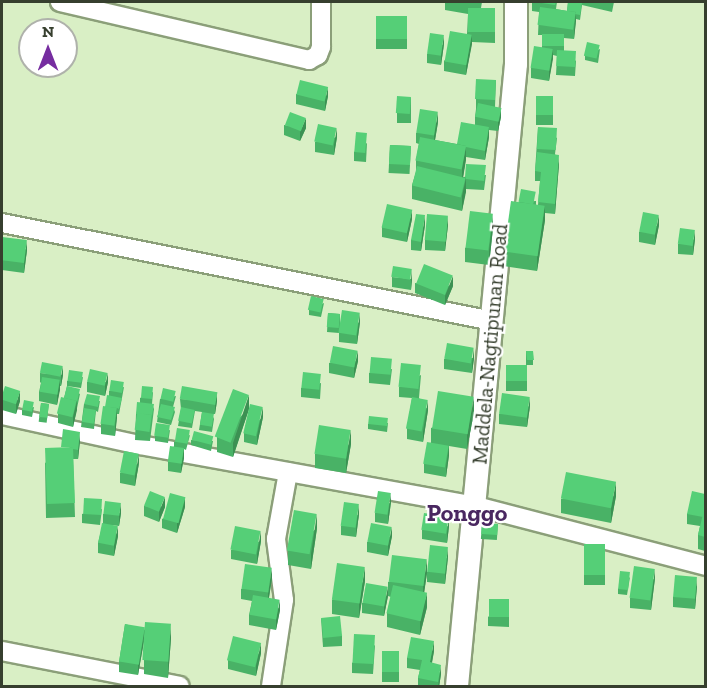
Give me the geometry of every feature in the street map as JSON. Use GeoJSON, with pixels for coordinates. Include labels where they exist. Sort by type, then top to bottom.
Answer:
{"type":"FeatureCollection","features":[{"type":"Feature","properties":{"kind":"main road","name":"Maddela-Nagtipunan Road"},"geometry":{"type":"LineString","coordinates":[[457,687],[476,506],[516,64],[516,2]]}},
{"type":"Feature","properties":{"kind":"street"},"geometry":{"type":"LineString","coordinates":[[60,2],[309,60],[318,55],[321,47],[321,2]]}},
{"type":"Feature","properties":{"kind":"street"},"geometry":{"type":"LineString","coordinates":[[2,223],[492,321]]}},
{"type":"Feature","properties":{"kind":"street"},"geometry":{"type":"LineString","coordinates":[[2,415],[288,472],[476,506],[705,566]]}},
{"type":"Feature","properties":{"kind":"street"},"geometry":{"type":"LineString","coordinates":[[271,687],[284,600],[276,538],[288,472]]}},
{"type":"Feature","properties":{"kind":"street"},"geometry":{"type":"LineString","coordinates":[[2,651],[180,687]]}},
{"type":"Feature","properties":{"kind":"building"},"geometry":{"type":"Polygon","coordinates":[[[535,2],[556,2],[555,5],[535,2]]]}},
{"type":"Feature","properties":{"kind":"building"},"geometry":{"type":"Polygon","coordinates":[[[568,2],[582,3],[580,15],[567,11],[568,2]]]}},
{"type":"Feature","properties":{"kind":"building"},"geometry":{"type":"Polygon","coordinates":[[[540,7],[576,12],[573,30],[537,25],[540,7]]]}},
{"type":"Feature","properties":{"kind":"building"},"geometry":{"type":"Polygon","coordinates":[[[468,8],[495,8],[495,32],[468,32],[468,8]]]}},
{"type":"Feature","properties":{"kind":"building"},"geometry":{"type":"Polygon","coordinates":[[[376,16],[407,16],[407,39],[376,39],[376,16]]]}},
{"type":"Feature","properties":{"kind":"building"},"geometry":{"type":"Polygon","coordinates":[[[450,31],[472,35],[466,65],[445,62],[450,31]]]}},
{"type":"Feature","properties":{"kind":"building"},"geometry":{"type":"Polygon","coordinates":[[[430,33],[444,35],[441,56],[427,54],[430,33]]]}},
{"type":"Feature","properties":{"kind":"building"},"geometry":{"type":"Polygon","coordinates":[[[542,34],[564,34],[564,46],[542,46],[542,34]]]}},
{"type":"Feature","properties":{"kind":"building"},"geometry":{"type":"Polygon","coordinates":[[[587,42],[600,45],[597,59],[584,56],[587,42]]]}},
{"type":"Feature","properties":{"kind":"building"},"geometry":{"type":"Polygon","coordinates":[[[534,46],[553,49],[549,71],[531,68],[534,46]]]}},
{"type":"Feature","properties":{"kind":"building"},"geometry":{"type":"Polygon","coordinates":[[[557,50],[576,51],[575,67],[556,66],[557,50]]]}},
{"type":"Feature","properties":{"kind":"building"},"geometry":{"type":"Polygon","coordinates":[[[476,79],[496,80],[495,100],[475,99],[476,79]]]}},
{"type":"Feature","properties":{"kind":"building"},"geometry":{"type":"Polygon","coordinates":[[[300,80],[328,87],[325,102],[296,95],[300,80]]]}},
{"type":"Feature","properties":{"kind":"building"},"geometry":{"type":"Polygon","coordinates":[[[397,96],[411,97],[410,114],[396,113],[397,96]]]}},
{"type":"Feature","properties":{"kind":"building"},"geometry":{"type":"Polygon","coordinates":[[[536,96],[553,96],[553,115],[536,115],[536,96]]]}},
{"type":"Feature","properties":{"kind":"building"},"geometry":{"type":"Polygon","coordinates":[[[478,103],[501,108],[499,122],[475,117],[478,103]]]}},
{"type":"Feature","properties":{"kind":"building"},"geometry":{"type":"Polygon","coordinates":[[[420,109],[438,112],[434,136],[416,133],[420,109]]]}},
{"type":"Feature","properties":{"kind":"building"},"geometry":{"type":"Polygon","coordinates":[[[290,112],[306,118],[301,131],[285,125],[290,112]]]}},
{"type":"Feature","properties":{"kind":"building"},"geometry":{"type":"Polygon","coordinates":[[[461,122],[489,127],[485,151],[457,144],[461,122]]]}},
{"type":"Feature","properties":{"kind":"building"},"geometry":{"type":"Polygon","coordinates":[[[318,124],[337,128],[333,146],[314,142],[318,124]]]}},
{"type":"Feature","properties":{"kind":"building"},"geometry":{"type":"Polygon","coordinates":[[[538,127],[557,128],[556,150],[537,149],[538,127]]]}},
{"type":"Feature","properties":{"kind":"building"},"geometry":{"type":"Polygon","coordinates":[[[356,132],[367,133],[365,153],[354,152],[356,132]]]}},
{"type":"Feature","properties":{"kind":"building"},"geometry":{"type":"Polygon","coordinates":[[[420,137],[466,146],[462,170],[415,161],[420,137]]]}},
{"type":"Feature","properties":{"kind":"building"},"geometry":{"type":"Polygon","coordinates":[[[390,145],[411,146],[410,165],[389,164],[390,145]]]}},
{"type":"Feature","properties":{"kind":"building"},"geometry":{"type":"Polygon","coordinates":[[[537,152],[559,155],[555,204],[538,202],[541,172],[535,171],[537,152]]]}},
{"type":"Feature","properties":{"kind":"building"},"geometry":{"type":"Polygon","coordinates":[[[466,164],[486,165],[484,181],[466,179],[466,164]]]}},
{"type":"Feature","properties":{"kind":"building"},"geometry":{"type":"Polygon","coordinates":[[[417,166],[466,178],[461,198],[412,185],[417,166]]]}},
{"type":"Feature","properties":{"kind":"building"},"geometry":{"type":"Polygon","coordinates":[[[521,189],[536,192],[533,205],[519,202],[521,189]]]}},
{"type":"Feature","properties":{"kind":"building"},"geometry":{"type":"Polygon","coordinates":[[[511,201],[545,206],[538,256],[504,252],[511,201]]]}},
{"type":"Feature","properties":{"kind":"building"},"geometry":{"type":"Polygon","coordinates":[[[387,204],[412,210],[407,233],[382,227],[387,204]]]}},
{"type":"Feature","properties":{"kind":"building"},"geometry":{"type":"Polygon","coordinates":[[[470,211],[493,214],[488,251],[465,248],[470,211]]]}},
{"type":"Feature","properties":{"kind":"building"},"geometry":{"type":"Polygon","coordinates":[[[643,212],[659,215],[655,235],[639,232],[643,212]]]}},
{"type":"Feature","properties":{"kind":"building"},"geometry":{"type":"Polygon","coordinates":[[[416,214],[425,215],[421,242],[411,240],[416,214]]]}},
{"type":"Feature","properties":{"kind":"building"},"geometry":{"type":"Polygon","coordinates":[[[427,214],[448,216],[446,242],[425,240],[427,214]]]}},
{"type":"Feature","properties":{"kind":"building"},"geometry":{"type":"Polygon","coordinates":[[[680,228],[695,230],[693,246],[678,244],[680,228]]]}},
{"type":"Feature","properties":{"kind":"building"},"geometry":{"type":"Polygon","coordinates":[[[2,237],[27,240],[24,263],[2,260],[2,237]]]}},
{"type":"Feature","properties":{"kind":"building"},"geometry":{"type":"Polygon","coordinates":[[[424,264],[453,276],[445,295],[416,283],[424,264]]]}},
{"type":"Feature","properties":{"kind":"building"},"geometry":{"type":"Polygon","coordinates":[[[393,266],[412,269],[410,280],[391,277],[393,266]]]}},
{"type":"Feature","properties":{"kind":"building"},"geometry":{"type":"Polygon","coordinates":[[[311,296],[324,299],[321,313],[308,310],[311,296]]]}},
{"type":"Feature","properties":{"kind":"building"},"geometry":{"type":"Polygon","coordinates":[[[342,310],[360,313],[356,336],[338,333],[342,310]]]}},
{"type":"Feature","properties":{"kind":"building"},"geometry":{"type":"Polygon","coordinates":[[[328,313],[340,314],[339,328],[327,327],[328,313]]]}},
{"type":"Feature","properties":{"kind":"building"},"geometry":{"type":"Polygon","coordinates":[[[447,343],[474,348],[471,363],[444,359],[447,343]]]}},
{"type":"Feature","properties":{"kind":"building"},"geometry":{"type":"Polygon","coordinates":[[[333,346],[358,351],[354,367],[330,363],[333,346]]]}},
{"type":"Feature","properties":{"kind":"building"},"geometry":{"type":"Polygon","coordinates":[[[526,351],[533,351],[534,360],[527,360],[526,351]]]}},
{"type":"Feature","properties":{"kind":"building"},"geometry":{"type":"Polygon","coordinates":[[[371,357],[392,359],[391,375],[370,373],[371,357]]]}},
{"type":"Feature","properties":{"kind":"building"},"geometry":{"type":"Polygon","coordinates":[[[42,362],[63,366],[61,377],[40,373],[42,362]]]}},
{"type":"Feature","properties":{"kind":"building"},"geometry":{"type":"Polygon","coordinates":[[[401,363],[421,365],[418,389],[398,387],[401,363]]]}},
{"type":"Feature","properties":{"kind":"building"},"geometry":{"type":"Polygon","coordinates":[[[506,365],[527,365],[527,381],[506,381],[506,365]]]}},
{"type":"Feature","properties":{"kind":"building"},"geometry":{"type":"Polygon","coordinates":[[[90,369],[108,373],[105,386],[87,382],[90,369]]]}},
{"type":"Feature","properties":{"kind":"building"},"geometry":{"type":"Polygon","coordinates":[[[69,370],[83,372],[81,383],[67,381],[69,370]]]}},
{"type":"Feature","properties":{"kind":"building"},"geometry":{"type":"Polygon","coordinates":[[[303,372],[321,374],[319,390],[301,388],[303,372]]]}},
{"type":"Feature","properties":{"kind":"building"},"geometry":{"type":"Polygon","coordinates":[[[42,377],[60,380],[57,395],[40,392],[42,377]]]}},
{"type":"Feature","properties":{"kind":"building"},"geometry":{"type":"Polygon","coordinates":[[[111,380],[124,382],[122,393],[109,391],[111,380]]]}},
{"type":"Feature","properties":{"kind":"building"},"geometry":{"type":"Polygon","coordinates":[[[5,386],[20,391],[16,404],[2,400],[5,386]]]}},
{"type":"Feature","properties":{"kind":"building"},"geometry":{"type":"Polygon","coordinates":[[[67,386],[80,389],[77,402],[64,398],[67,386]]]}},
{"type":"Feature","properties":{"kind":"building"},"geometry":{"type":"Polygon","coordinates":[[[142,386],[153,387],[152,399],[141,398],[142,386]]]}},
{"type":"Feature","properties":{"kind":"building"},"geometry":{"type":"Polygon","coordinates":[[[182,386],[217,392],[215,405],[180,399],[182,386]]]}},
{"type":"Feature","properties":{"kind":"building"},"geometry":{"type":"Polygon","coordinates":[[[163,388],[176,391],[173,402],[161,399],[163,388]]]}},
{"type":"Feature","properties":{"kind":"building"},"geometry":{"type":"Polygon","coordinates":[[[233,389],[249,395],[231,443],[215,437],[233,389]]]}},
{"type":"Feature","properties":{"kind":"building"},"geometry":{"type":"Polygon","coordinates":[[[438,391],[474,397],[468,434],[432,429],[438,391]]]}},
{"type":"Feature","properties":{"kind":"building"},"geometry":{"type":"Polygon","coordinates":[[[502,393],[530,397],[527,418],[499,414],[502,393]]]}},
{"type":"Feature","properties":{"kind":"building"},"geometry":{"type":"Polygon","coordinates":[[[87,394],[100,396],[98,407],[84,404],[87,394]]]}},
{"type":"Feature","properties":{"kind":"building"},"geometry":{"type":"Polygon","coordinates":[[[107,395],[122,398],[119,409],[105,407],[107,395]]]}},
{"type":"Feature","properties":{"kind":"building"},"geometry":{"type":"Polygon","coordinates":[[[61,397],[77,401],[72,417],[57,413],[61,397]]]}},
{"type":"Feature","properties":{"kind":"building"},"geometry":{"type":"Polygon","coordinates":[[[412,397],[428,400],[422,431],[406,428],[412,397]]]}},
{"type":"Feature","properties":{"kind":"building"},"geometry":{"type":"Polygon","coordinates":[[[24,400],[34,402],[32,412],[22,410],[24,400]]]}},
{"type":"Feature","properties":{"kind":"building"},"geometry":{"type":"Polygon","coordinates":[[[137,402],[154,404],[152,416],[136,414],[137,402]]]}},
{"type":"Feature","properties":{"kind":"building"},"geometry":{"type":"Polygon","coordinates":[[[41,403],[49,404],[47,418],[39,417],[41,403]]]}},
{"type":"Feature","properties":{"kind":"building"},"geometry":{"type":"Polygon","coordinates":[[[161,404],[175,407],[171,420],[157,417],[161,404]]]}},
{"type":"Feature","properties":{"kind":"building"},"geometry":{"type":"Polygon","coordinates":[[[250,404],[263,407],[256,436],[243,433],[250,404]]]}},
{"type":"Feature","properties":{"kind":"building"},"geometry":{"type":"Polygon","coordinates":[[[103,406],[117,408],[114,426],[100,424],[103,406]]]}},
{"type":"Feature","properties":{"kind":"building"},"geometry":{"type":"Polygon","coordinates":[[[181,407],[195,410],[192,424],[178,421],[181,407]]]}},
{"type":"Feature","properties":{"kind":"building"},"geometry":{"type":"Polygon","coordinates":[[[84,408],[96,410],[94,424],[82,422],[84,408]]]}},
{"type":"Feature","properties":{"kind":"building"},"geometry":{"type":"Polygon","coordinates":[[[202,412],[214,414],[212,427],[200,425],[202,412]]]}},
{"type":"Feature","properties":{"kind":"building"},"geometry":{"type":"Polygon","coordinates":[[[137,413],[152,415],[149,432],[135,430],[137,413]]]}},
{"type":"Feature","properties":{"kind":"building"},"geometry":{"type":"Polygon","coordinates":[[[369,416],[388,418],[387,426],[368,424],[369,416]]]}},
{"type":"Feature","properties":{"kind":"building"},"geometry":{"type":"Polygon","coordinates":[[[156,423],[170,425],[168,438],[154,436],[156,423]]]}},
{"type":"Feature","properties":{"kind":"building"},"geometry":{"type":"Polygon","coordinates":[[[319,425],[351,430],[346,459],[314,454],[319,425]]]}},
{"type":"Feature","properties":{"kind":"building"},"geometry":{"type":"Polygon","coordinates":[[[177,428],[190,430],[188,444],[175,442],[177,428]]]}},
{"type":"Feature","properties":{"kind":"building"},"geometry":{"type":"Polygon","coordinates":[[[63,429],[80,432],[78,450],[73,447],[61,447],[63,429]]]}},
{"type":"Feature","properties":{"kind":"building"},"geometry":{"type":"Polygon","coordinates":[[[194,431],[213,436],[211,445],[192,440],[194,431]]]}},
{"type":"Feature","properties":{"kind":"building"},"geometry":{"type":"Polygon","coordinates":[[[427,442],[449,446],[445,467],[423,464],[427,442]]]}},
{"type":"Feature","properties":{"kind":"building"},"geometry":{"type":"Polygon","coordinates":[[[170,446],[184,448],[182,464],[168,462],[170,446]]]}},
{"type":"Feature","properties":{"kind":"building"},"geometry":{"type":"Polygon","coordinates":[[[73,447],[75,503],[47,504],[45,448],[73,447]]]}},
{"type":"Feature","properties":{"kind":"building"},"geometry":{"type":"Polygon","coordinates":[[[124,451],[139,454],[135,475],[120,473],[124,451]]]}},
{"type":"Feature","properties":{"kind":"building"},"geometry":{"type":"Polygon","coordinates":[[[566,472],[616,482],[611,508],[561,499],[566,472]]]}},
{"type":"Feature","properties":{"kind":"building"},"geometry":{"type":"Polygon","coordinates":[[[150,491],[165,497],[159,512],[144,506],[150,491]]]}},
{"type":"Feature","properties":{"kind":"building"},"geometry":{"type":"Polygon","coordinates":[[[378,491],[391,493],[387,515],[375,513],[378,491]]]}},
{"type":"Feature","properties":{"kind":"building"},"geometry":{"type":"Polygon","coordinates":[[[692,491],[705,494],[703,517],[687,514],[692,491]]]}},
{"type":"Feature","properties":{"kind":"building"},"geometry":{"type":"Polygon","coordinates":[[[170,493],[185,497],[178,523],[163,519],[170,493]]]}},
{"type":"Feature","properties":{"kind":"building"},"geometry":{"type":"Polygon","coordinates":[[[84,498],[102,499],[101,515],[83,514],[84,498]]]}},
{"type":"Feature","properties":{"kind":"building"},"geometry":{"type":"Polygon","coordinates":[[[105,501],[121,503],[119,516],[103,514],[105,501]]]}},
{"type":"Feature","properties":{"kind":"building"},"geometry":{"type":"Polygon","coordinates":[[[344,502],[359,504],[356,528],[341,526],[344,502]]]}},
{"type":"Feature","properties":{"kind":"building"},"geometry":{"type":"Polygon","coordinates":[[[294,510],[317,514],[310,554],[287,550],[294,510]]]}},
{"type":"Feature","properties":{"kind":"building"},"geometry":{"type":"Polygon","coordinates":[[[424,513],[449,517],[446,534],[421,530],[424,513]]]}},
{"type":"Feature","properties":{"kind":"building"},"geometry":{"type":"Polygon","coordinates":[[[703,514],[705,514],[705,537],[698,535],[703,514]]]}},
{"type":"Feature","properties":{"kind":"building"},"geometry":{"type":"Polygon","coordinates":[[[102,523],[118,526],[114,546],[98,543],[102,523]]]}},
{"type":"Feature","properties":{"kind":"building"},"geometry":{"type":"Polygon","coordinates":[[[371,523],[392,527],[388,546],[367,542],[371,523]]]}},
{"type":"Feature","properties":{"kind":"building"},"geometry":{"type":"Polygon","coordinates":[[[482,523],[498,524],[497,535],[481,534],[482,523]]]}},
{"type":"Feature","properties":{"kind":"building"},"geometry":{"type":"Polygon","coordinates":[[[235,526],[261,531],[256,555],[230,550],[235,526]]]}},
{"type":"Feature","properties":{"kind":"building"},"geometry":{"type":"Polygon","coordinates":[[[584,544],[605,544],[605,575],[584,575],[584,544]]]}},
{"type":"Feature","properties":{"kind":"building"},"geometry":{"type":"Polygon","coordinates":[[[430,545],[448,547],[445,574],[427,572],[430,545]]]}},
{"type":"Feature","properties":{"kind":"building"},"geometry":{"type":"Polygon","coordinates":[[[392,555],[427,559],[423,586],[389,582],[392,555]]]}},
{"type":"Feature","properties":{"kind":"building"},"geometry":{"type":"Polygon","coordinates":[[[337,563],[365,567],[360,604],[332,600],[337,563]]]}},
{"type":"Feature","properties":{"kind":"building"},"geometry":{"type":"Polygon","coordinates":[[[245,564],[272,568],[268,593],[242,589],[245,564]]]}},
{"type":"Feature","properties":{"kind":"building"},"geometry":{"type":"Polygon","coordinates":[[[634,566],[655,569],[650,601],[630,598],[634,566]]]}},
{"type":"Feature","properties":{"kind":"building"},"geometry":{"type":"Polygon","coordinates":[[[620,571],[630,572],[628,590],[618,589],[620,571]]]}},
{"type":"Feature","properties":{"kind":"building"},"geometry":{"type":"Polygon","coordinates":[[[675,575],[697,577],[695,599],[673,597],[675,575]]]}},
{"type":"Feature","properties":{"kind":"building"},"geometry":{"type":"Polygon","coordinates":[[[366,583],[388,587],[384,607],[363,603],[366,583]]]}},
{"type":"Feature","properties":{"kind":"building"},"geometry":{"type":"Polygon","coordinates":[[[393,585],[427,593],[421,621],[386,613],[393,585]]]}},
{"type":"Feature","properties":{"kind":"building"},"geometry":{"type":"Polygon","coordinates":[[[253,595],[280,600],[276,619],[250,615],[253,595]]]}},
{"type":"Feature","properties":{"kind":"building"},"geometry":{"type":"Polygon","coordinates":[[[489,599],[509,599],[509,617],[489,617],[489,599]]]}},
{"type":"Feature","properties":{"kind":"building"},"geometry":{"type":"Polygon","coordinates":[[[340,616],[342,636],[323,638],[321,618],[340,616]]]}},
{"type":"Feature","properties":{"kind":"building"},"geometry":{"type":"Polygon","coordinates":[[[145,622],[171,624],[168,662],[142,660],[145,622]]]}},
{"type":"Feature","properties":{"kind":"building"},"geometry":{"type":"Polygon","coordinates":[[[125,624],[145,627],[139,665],[119,662],[125,624]]]}},
{"type":"Feature","properties":{"kind":"building"},"geometry":{"type":"Polygon","coordinates":[[[354,634],[375,635],[373,664],[352,663],[354,634]]]}},
{"type":"Feature","properties":{"kind":"building"},"geometry":{"type":"Polygon","coordinates":[[[233,636],[261,643],[255,667],[227,660],[233,636]]]}},
{"type":"Feature","properties":{"kind":"building"},"geometry":{"type":"Polygon","coordinates":[[[411,637],[434,641],[430,662],[441,665],[438,682],[418,678],[422,660],[407,658],[411,637]]]}},
{"type":"Feature","properties":{"kind":"building"},"geometry":{"type":"Polygon","coordinates":[[[382,651],[399,651],[399,672],[382,672],[382,651]]]}},
{"type":"Feature","properties":{"kind":"district","name":"Ponggo"},"geometry":{"type":"Point","coordinates":[467,513]}}]}
